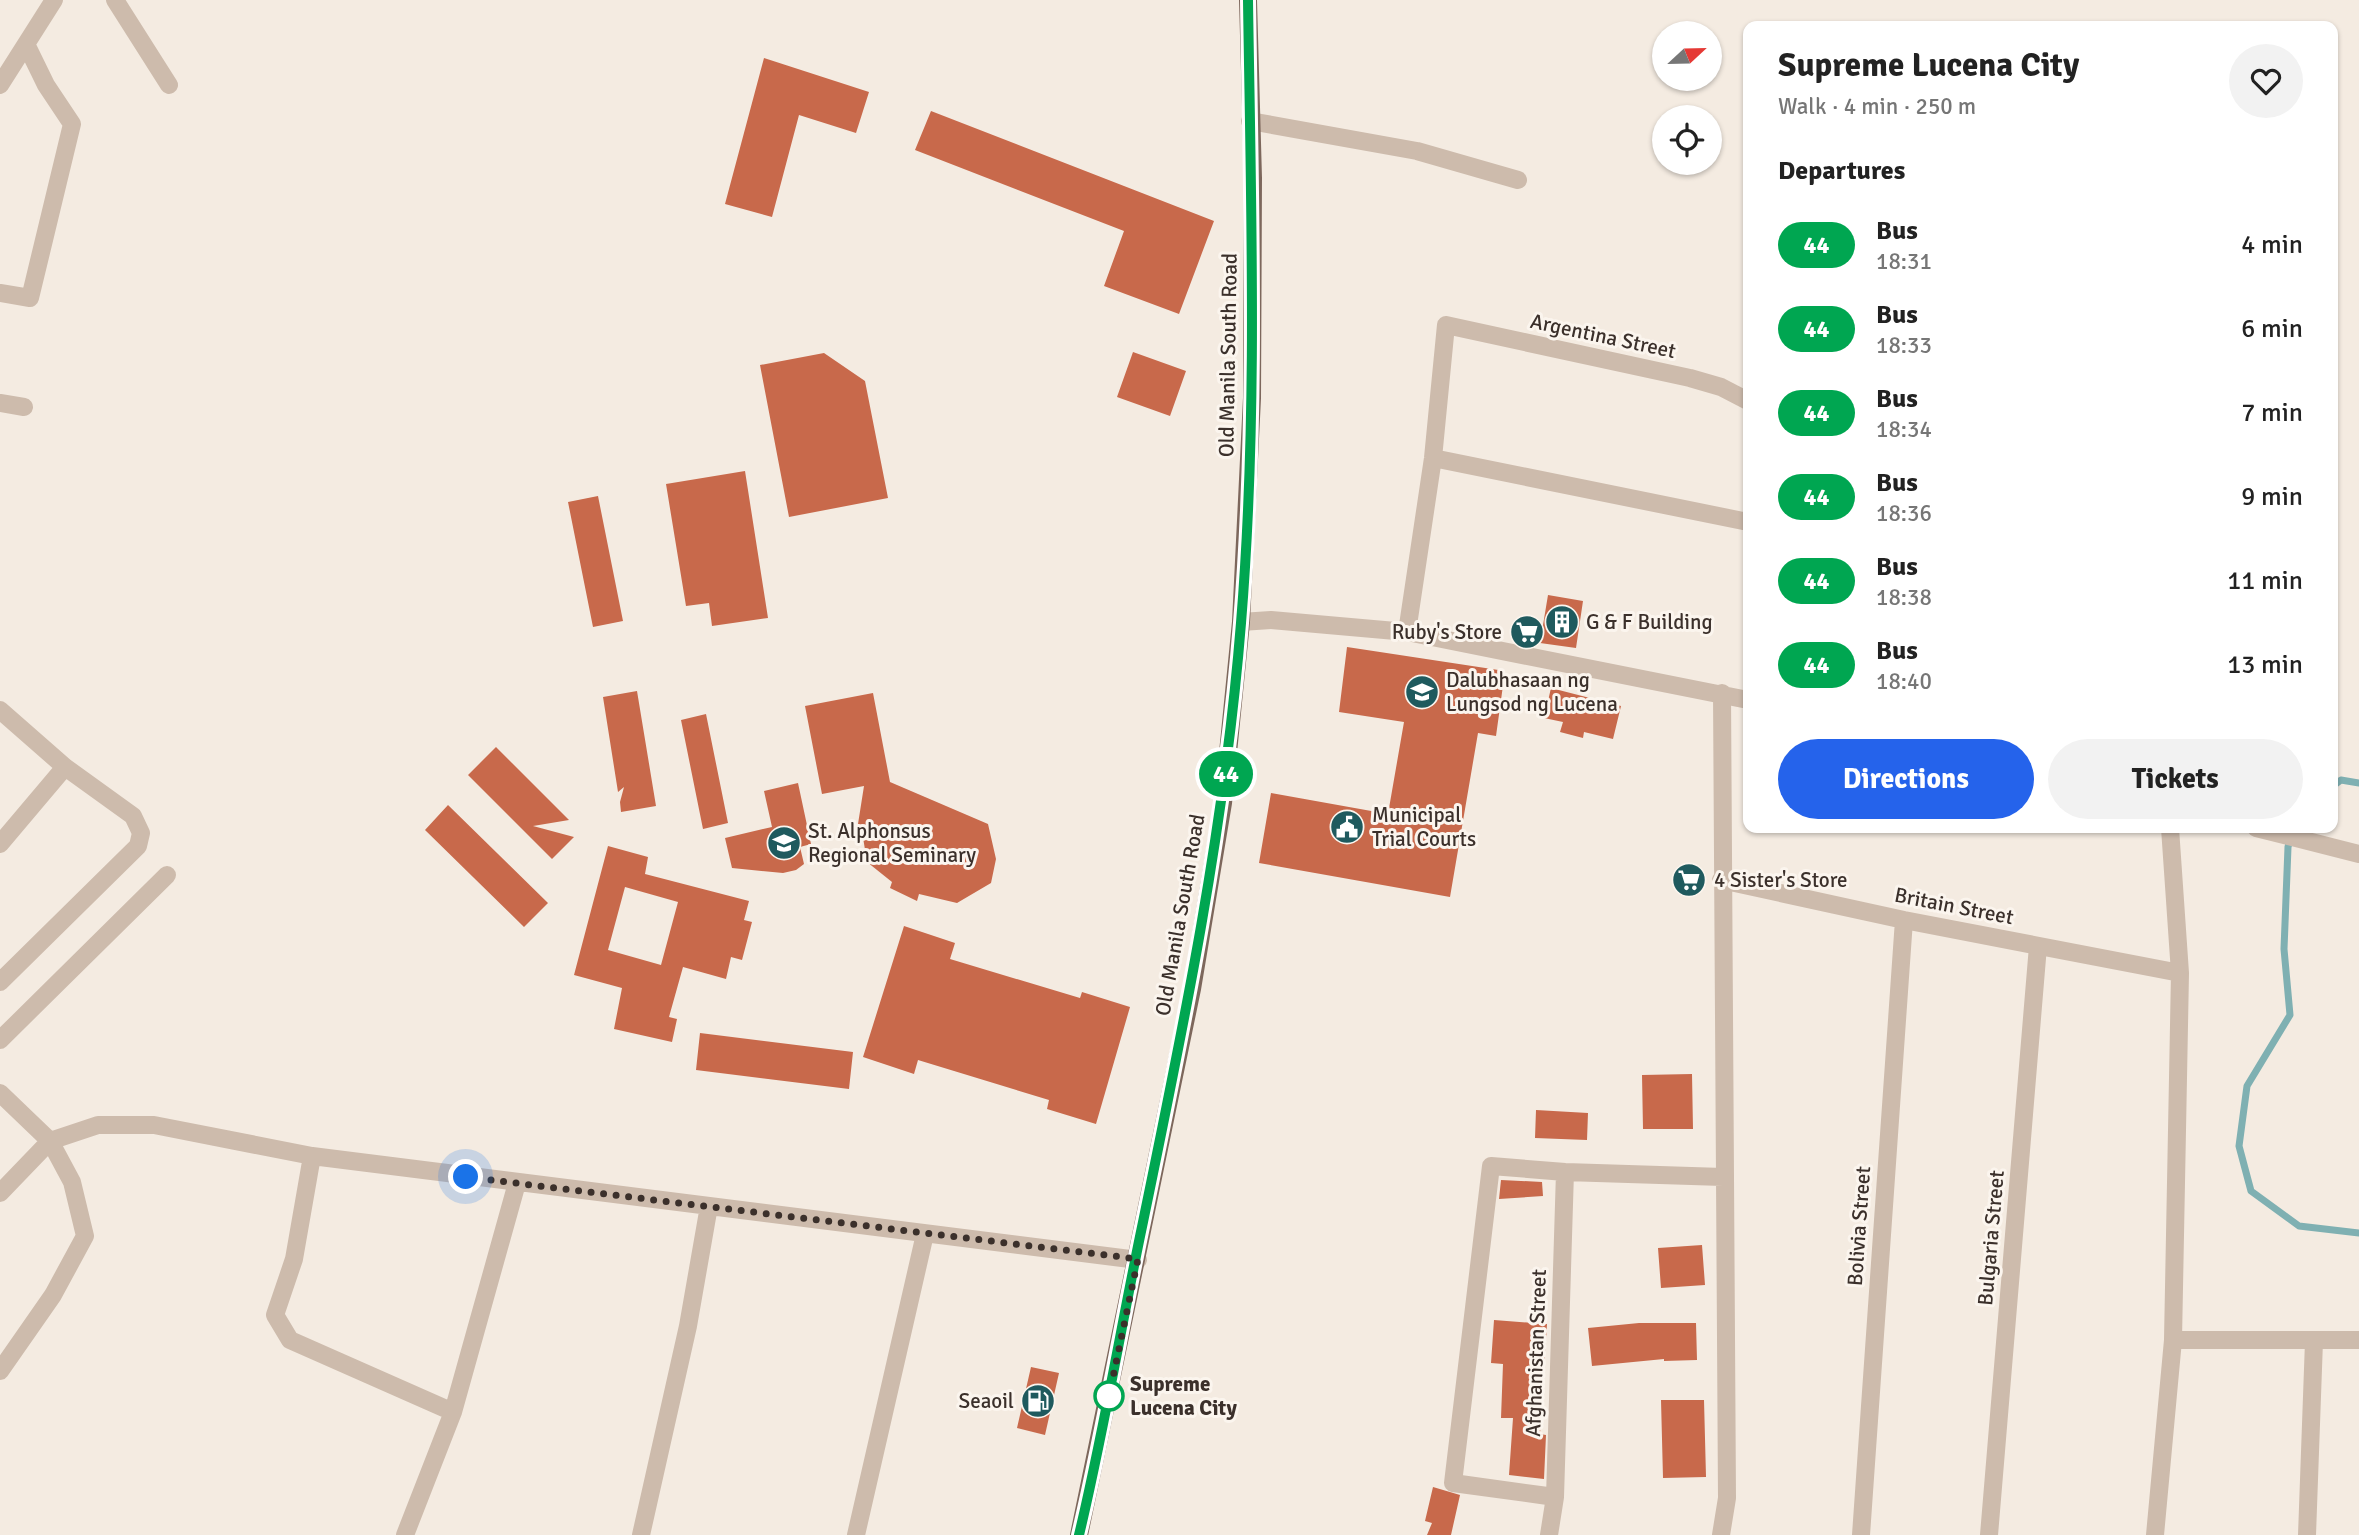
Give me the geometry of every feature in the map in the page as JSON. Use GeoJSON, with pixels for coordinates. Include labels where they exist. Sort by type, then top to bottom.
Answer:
{"type":"FeatureCollection","features":[{"type":"Feature","properties":{"kind":"main road","name":"Old Manila South Road"},"geometry":{"type":"LineString","coordinates":[[1079,1535],[1192,989],[1223,803],[1241,622],[1252,398],[1248,0]]}},
{"type":"Feature","properties":{"kind":"street"},"geometry":{"type":"LineString","coordinates":[[0,85],[54,0]]}},
{"type":"Feature","properties":{"kind":"street"},"geometry":{"type":"LineString","coordinates":[[115,0],[169,85]]}},
{"type":"Feature","properties":{"kind":"street"},"geometry":{"type":"LineString","coordinates":[[0,293],[30,298],[72,124],[46,85],[26,44]]}},
{"type":"Feature","properties":{"kind":"street"},"geometry":{"type":"LineString","coordinates":[[1251,121],[1417,151],[1518,180]]}},
{"type":"Feature","properties":{"kind":"street","name":"Argentina Street"},"geometry":{"type":"LineString","coordinates":[[1433,458],[1446,325],[1690,379],[1721,387],[1743,398]]}},
{"type":"Feature","properties":{"kind":"street"},"geometry":{"type":"LineString","coordinates":[[0,403],[24,407]]}},
{"type":"Feature","properties":{"kind":"street"},"geometry":{"type":"LineString","coordinates":[[1407,632],[1433,458],[1743,521]]}},
{"type":"Feature","properties":{"kind":"street"},"geometry":{"type":"LineString","coordinates":[[1241,622],[1271,620],[1407,632],[1743,699]]}},
{"type":"Feature","properties":{"kind":"street"},"geometry":{"type":"LineString","coordinates":[[1721,693],[1727,1497],[1721,1535]]}},
{"type":"Feature","properties":{"kind":"street"},"geometry":{"type":"LineString","coordinates":[[0,710],[65,767],[133,816],[141,833],[138,846],[0,982]]}},
{"type":"Feature","properties":{"kind":"street"},"geometry":{"type":"LineString","coordinates":[[0,844],[65,767]]}},
{"type":"Feature","properties":{"kind":"street"},"geometry":{"type":"LineString","coordinates":[[2155,1535],[2173,1340],[2180,973],[2170,833]]}},
{"type":"Feature","properties":{"kind":"street"},"geometry":{"type":"LineString","coordinates":[[2276,833],[2359,854]]}},
{"type":"Feature","properties":{"kind":"street"},"geometry":{"type":"LineString","coordinates":[[0,1040],[167,875]]}},
{"type":"Feature","properties":{"kind":"street","name":"Britain Street"},"geometry":{"type":"LineString","coordinates":[[1721,880],[1904,920],[2180,973]]}},
{"type":"Feature","properties":{"kind":"street","name":"Bolivia Street"},"geometry":{"type":"LineString","coordinates":[[1861,1535],[1904,920]]}},
{"type":"Feature","properties":{"kind":"street","name":"Bulgaria Street"},"geometry":{"type":"LineString","coordinates":[[1989,1535],[2038,946]]}},
{"type":"Feature","properties":{"kind":"street"},"geometry":{"type":"LineString","coordinates":[[0,1093],[50,1141],[72,1182],[85,1236],[53,1295],[0,1371]]}},
{"type":"Feature","properties":{"kind":"street"},"geometry":{"type":"LineString","coordinates":[[0,1193],[50,1141],[98,1125],[154,1125],[312,1156],[1138,1259]]}},
{"type":"Feature","properties":{"kind":"street"},"geometry":{"type":"LineString","coordinates":[[312,1156],[294,1259],[275,1315],[290,1340],[453,1412]]}},
{"type":"Feature","properties":{"kind":"street"},"geometry":{"type":"LineString","coordinates":[[1555,1497],[1453,1483],[1491,1166],[1565,1172],[1723,1177]]}},
{"type":"Feature","properties":{"kind":"street","name":"Afghanistan Street"},"geometry":{"type":"LineString","coordinates":[[1549,1535],[1555,1497],[1565,1172]]}},
{"type":"Feature","properties":{"kind":"street"},"geometry":{"type":"LineString","coordinates":[[405,1535],[453,1412],[517,1183]]}},
{"type":"Feature","properties":{"kind":"street"},"geometry":{"type":"LineString","coordinates":[[641,1535],[688,1326],[709,1206]]}},
{"type":"Feature","properties":{"kind":"street"},"geometry":{"type":"LineString","coordinates":[[856,1535],[925,1234]]}},
{"type":"Feature","properties":{"kind":"street"},"geometry":{"type":"LineString","coordinates":[[2173,1340],[2359,1340]]}},
{"type":"Feature","properties":{"kind":"street"},"geometry":{"type":"LineString","coordinates":[[2307,1535],[2314,1341]]}},
{"type":"Feature","properties":{"kind":"building"},"geometry":{"type":"Polygon","coordinates":[[[764,58],[869,92],[856,133],[799,115],[772,217],[725,204],[764,58]]]}},
{"type":"Feature","properties":{"kind":"building"},"geometry":{"type":"Polygon","coordinates":[[[931,111],[1214,221],[1179,314],[1104,286],[1124,231],[915,150],[931,111]]]}},
{"type":"Feature","properties":{"kind":"building"},"geometry":{"type":"Polygon","coordinates":[[[1133,352],[1186,371],[1170,416],[1117,397],[1133,352]]]}},
{"type":"Feature","properties":{"kind":"building"},"geometry":{"type":"Polygon","coordinates":[[[824,353],[865,381],[888,498],[789,517],[760,365],[824,353]]]}},
{"type":"Feature","properties":{"kind":"building"},"geometry":{"type":"Polygon","coordinates":[[[745,471],[768,618],[712,626],[709,603],[686,606],[666,484],[745,471]]]}},
{"type":"Feature","properties":{"kind":"building"},"geometry":{"type":"Polygon","coordinates":[[[598,496],[623,621],[593,627],[568,502],[598,496]]]}},
{"type":"Feature","properties":{"kind":"building","name":"G & F Building"},"geometry":{"type":"Polygon","coordinates":[[[1548,595],[1583,601],[1576,648],[1540,643],[1548,595]]]}},
{"type":"Feature","properties":{"kind":"building"},"geometry":{"type":"Polygon","coordinates":[[[1347,647],[1505,671],[1496,736],[1478,733],[1450,897],[1259,863],[1271,793],[1388,814],[1404,722],[1339,712],[1347,647]]]}},
{"type":"Feature","properties":{"kind":"building"},"geometry":{"type":"Polygon","coordinates":[[[1551,688],[1621,706],[1613,739],[1584,732],[1583,738],[1560,732],[1563,722],[1544,718],[1551,688]]]}},
{"type":"Feature","properties":{"kind":"building"},"geometry":{"type":"Polygon","coordinates":[[[637,691],[656,806],[621,812],[620,802],[624,787],[618,792],[603,697],[637,691]]]}},
{"type":"Feature","properties":{"kind":"building"},"geometry":{"type":"Polygon","coordinates":[[[873,693],[890,782],[988,824],[996,859],[991,883],[957,903],[919,894],[917,901],[890,888],[892,882],[867,862],[861,825],[858,824],[864,786],[822,794],[805,706],[873,693]]]}},
{"type":"Feature","properties":{"kind":"building"},"geometry":{"type":"Polygon","coordinates":[[[706,714],[728,823],[703,829],[681,720],[706,714]]]}},
{"type":"Feature","properties":{"kind":"building"},"geometry":{"type":"Polygon","coordinates":[[[496,747],[569,820],[533,826],[574,837],[552,859],[468,775],[496,747]]]}},
{"type":"Feature","properties":{"kind":"building"},"geometry":{"type":"Polygon","coordinates":[[[798,783],[811,844],[800,847],[804,864],[796,870],[783,873],[732,868],[725,838],[772,827],[764,791],[798,783]]]}},
{"type":"Feature","properties":{"kind":"building"},"geometry":{"type":"Polygon","coordinates":[[[448,805],[548,903],[524,927],[425,830],[448,805]]]}},
{"type":"Feature","properties":{"kind":"building"},"geometry":{"type":"Polygon","coordinates":[[[608,846],[648,857],[645,874],[749,901],[744,920],[752,922],[742,960],[731,957],[726,979],[683,967],[669,1017],[677,1019],[672,1042],[614,1029],[622,988],[574,975],[608,846]],[[625,887],[608,950],[661,965],[678,902],[625,887]]]}},
{"type":"Feature","properties":{"kind":"building"},"geometry":{"type":"Polygon","coordinates":[[[904,926],[955,943],[950,959],[1080,998],[1082,992],[1130,1007],[1096,1124],[1047,1109],[1049,1100],[918,1060],[914,1074],[863,1057],[904,926]]]}},
{"type":"Feature","properties":{"kind":"building"},"geometry":{"type":"Polygon","coordinates":[[[700,1033],[853,1052],[849,1089],[696,1070],[700,1033]]]}},
{"type":"Feature","properties":{"kind":"building"},"geometry":{"type":"Polygon","coordinates":[[[1692,1074],[1693,1129],[1643,1129],[1642,1075],[1692,1074]]]}},
{"type":"Feature","properties":{"kind":"building"},"geometry":{"type":"Polygon","coordinates":[[[1536,1110],[1588,1113],[1587,1140],[1535,1138],[1536,1110]]]}},
{"type":"Feature","properties":{"kind":"building"},"geometry":{"type":"Polygon","coordinates":[[[1501,1180],[1542,1182],[1543,1196],[1499,1199],[1501,1180]]]}},
{"type":"Feature","properties":{"kind":"building"},"geometry":{"type":"Polygon","coordinates":[[[1702,1245],[1705,1285],[1661,1288],[1658,1248],[1702,1245]]]}},
{"type":"Feature","properties":{"kind":"building"},"geometry":{"type":"Polygon","coordinates":[[[1494,1320],[1547,1324],[1540,1434],[1546,1435],[1544,1479],[1509,1475],[1513,1418],[1501,1418],[1503,1364],[1491,1363],[1494,1320]]]}},
{"type":"Feature","properties":{"kind":"building"},"geometry":{"type":"Polygon","coordinates":[[[1639,1323],[1696,1323],[1697,1360],[1664,1359],[1592,1366],[1588,1328],[1639,1323]]]}},
{"type":"Feature","properties":{"kind":"building","name":"Seaoil"},"geometry":{"type":"Polygon","coordinates":[[[1031,1367],[1059,1373],[1045,1435],[1017,1428],[1031,1367]]]}},
{"type":"Feature","properties":{"kind":"building"},"geometry":{"type":"Polygon","coordinates":[[[1661,1400],[1704,1400],[1706,1477],[1663,1478],[1661,1400]]]}},
{"type":"Feature","properties":{"kind":"building"},"geometry":{"type":"Polygon","coordinates":[[[1433,1487],[1460,1495],[1451,1535],[1427,1535],[1432,1523],[1425,1521],[1433,1487]]]}},
{"type":"Feature","properties":{"kind":"waterway"},"geometry":{"type":"LineString","coordinates":[[2338,782],[2341,780],[2359,783]]}},
{"type":"Feature","properties":{"kind":"waterway"},"geometry":{"type":"LineString","coordinates":[[2292,833],[2288,847],[2284,949],[2290,1015],[2247,1086],[2239,1146],[2251,1191],[2299,1226],[2359,1233]]}},
{"type":"Feature","properties":{"kind":"bus line","name":"44"},"geometry":{"type":"LineString","coordinates":[[1079,1535],[1098,1457],[1138,1259],[1138,1244],[1192,989],[1223,803],[1241,622],[1250,463],[1253,178],[1248,0]]}},
{"type":"Feature","properties":{"kind":"place","name":"G & F Building"},"geometry":{"type":"Point","coordinates":[1562,622]}},
{"type":"Feature","properties":{"kind":"place","name":"Ruby's Store"},"geometry":{"type":"Point","coordinates":[1527,632]}},
{"type":"Feature","properties":{"kind":"place","name":"Dalubhasaan ng Lungsod ng Lucena"},"geometry":{"type":"Point","coordinates":[1422,692]}},
{"type":"Feature","properties":{"kind":"place","name":"Municipal Trial Courts"},"geometry":{"type":"Point","coordinates":[1347,827]}},
{"type":"Feature","properties":{"kind":"place","name":"St. Alphonsus Regional Seminary"},"geometry":{"type":"Point","coordinates":[784,843]}},
{"type":"Feature","properties":{"kind":"place","name":"4 Sister's Store"},"geometry":{"type":"Point","coordinates":[1689,880]}},
{"type":"Feature","properties":{"kind":"place","name":"Supreme Lucena City"},"geometry":{"type":"Point","coordinates":[1109,1396]}},
{"type":"Feature","properties":{"kind":"place","name":"Seaoil"},"geometry":{"type":"Point","coordinates":[1038,1401]}},
{"type":"Feature","properties":{"kind":"route"},"geometry":{"type":"LineString","coordinates":[[466,1177],[1138,1259],[1109,1396]]}}]}
